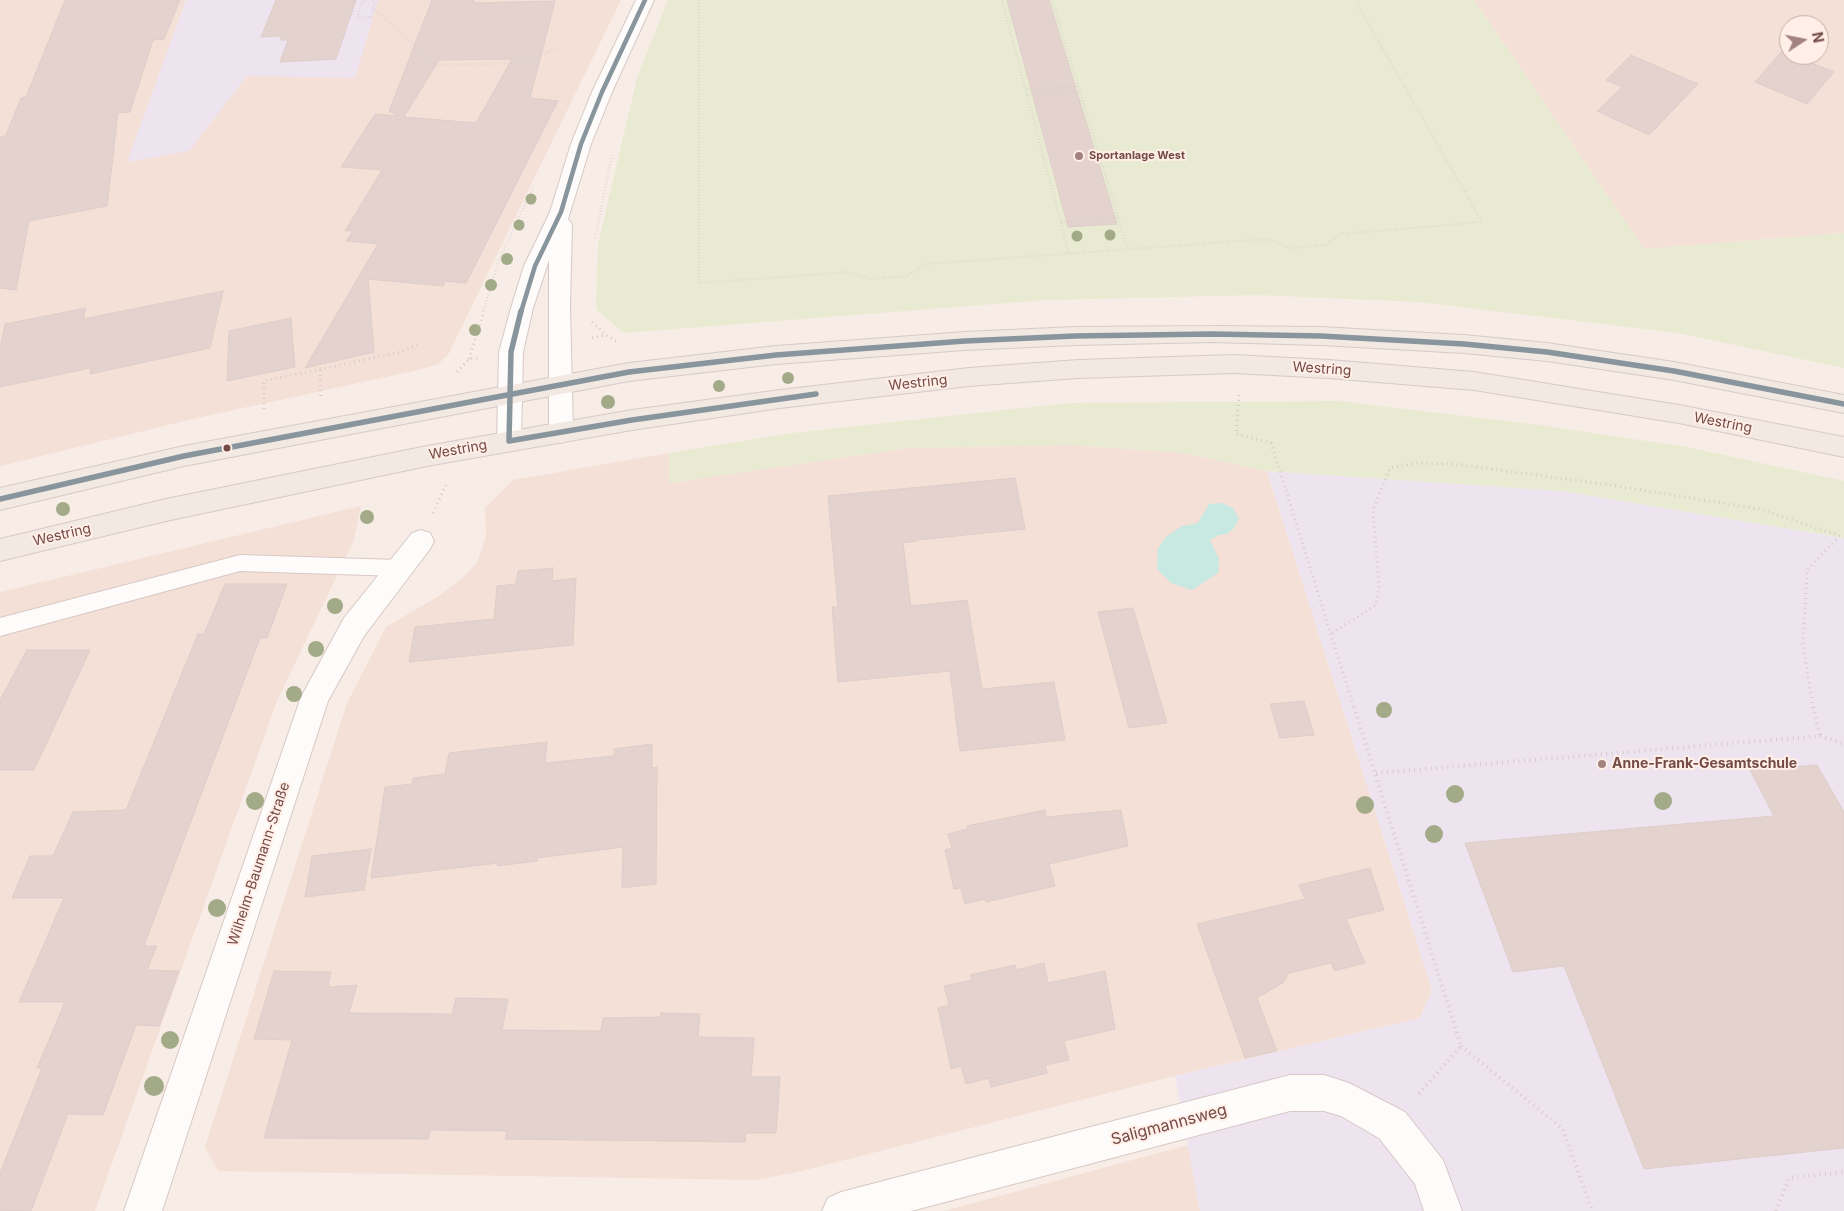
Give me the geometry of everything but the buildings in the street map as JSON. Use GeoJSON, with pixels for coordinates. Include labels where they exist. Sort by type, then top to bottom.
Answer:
{"type":"FeatureCollection","features":[{"type":"Feature","properties":{"kind":"main road"},"geometry":{"type":"LineString","coordinates":[[0,499],[184,456],[629,372],[786,354],[1035,338],[1232,334],[1321,336],[1454,343],[1547,352],[1674,372],[1844,404]]}},
{"type":"Feature","properties":{"kind":"main road","name":"Westring"},"geometry":{"type":"LineString","coordinates":[[0,550],[166,510],[427,456],[632,420],[780,398],[969,377],[1078,369],[1234,364],[1329,369],[1474,381],[1679,414],[1844,447]]}},
{"type":"Feature","properties":{"kind":"street"},"geometry":{"type":"LineString","coordinates":[[509,441],[511,352],[522,308],[535,266],[561,212],[581,144],[606,84],[645,0]]}},
{"type":"Feature","properties":{"kind":"street"},"geometry":{"type":"LineString","coordinates":[[561,212],[559,288],[561,433]]}},
{"type":"Feature","properties":{"kind":"street","name":"Wilhelm-Baumann-Straße"},"geometry":{"type":"LineString","coordinates":[[143,1211],[315,697],[354,627],[421,541]]}},
{"type":"Feature","properties":{"kind":"street","name":"Saligmannsweg"},"geometry":{"type":"LineString","coordinates":[[844,1211],[1290,1094],[1324,1093],[1349,1101],[1392,1125],[1430,1173],[1443,1211]]}},
{"type":"Feature","properties":{"kind":"lane"},"geometry":{"type":"LineString","coordinates":[[0,627],[240,563],[399,568]]}},
{"type":"Feature","properties":{"kind":"path"},"geometry":{"type":"LineString","coordinates":[[368,0],[375,2],[371,17],[357,18],[362,2],[368,0]]}},
{"type":"Feature","properties":{"kind":"path"},"geometry":{"type":"LineString","coordinates":[[699,0],[699,283],[849,272],[870,279],[907,276],[926,264],[1268,239],[1290,248],[1326,246],[1340,234],[1482,222],[1355,0]]}},
{"type":"Feature","properties":{"kind":"path"},"geometry":{"type":"LineString","coordinates":[[1002,0],[1069,254]]}},
{"type":"Feature","properties":{"kind":"path"},"geometry":{"type":"LineString","coordinates":[[1052,0],[1128,250]]}},
{"type":"Feature","properties":{"kind":"path"},"geometry":{"type":"LineString","coordinates":[[373,8],[437,65],[527,63],[554,48]]}},
{"type":"Feature","properties":{"kind":"path"},"geometry":{"type":"LineString","coordinates":[[1026,89],[1079,86]]}},
{"type":"Feature","properties":{"kind":"path"},"geometry":{"type":"LineString","coordinates":[[1027,95],[1080,91]]}},
{"type":"Feature","properties":{"kind":"path"},"geometry":{"type":"LineString","coordinates":[[595,238],[612,154]]}},
{"type":"Feature","properties":{"kind":"path"},"geometry":{"type":"LineString","coordinates":[[1061,222],[1119,217]]}},
{"type":"Feature","properties":{"kind":"path"},"geometry":{"type":"LineString","coordinates":[[590,316],[593,323],[606,336],[622,344]]}},
{"type":"Feature","properties":{"kind":"path"},"geometry":{"type":"LineString","coordinates":[[589,338],[606,336]]}},
{"type":"Feature","properties":{"kind":"path"},"geometry":{"type":"LineString","coordinates":[[264,418],[264,381],[397,353],[418,345]]}},
{"type":"Feature","properties":{"kind":"path"},"geometry":{"type":"LineString","coordinates":[[453,376],[470,360],[484,357]]}},
{"type":"Feature","properties":{"kind":"path"},"geometry":{"type":"LineString","coordinates":[[320,370],[321,406]]}},
{"type":"Feature","properties":{"kind":"path"},"geometry":{"type":"LineString","coordinates":[[1230,395],[1240,395],[1236,434],[1271,443],[1461,1046],[1563,1129],[1592,1211]]}},
{"type":"Feature","properties":{"kind":"path"},"geometry":{"type":"LineString","coordinates":[[1332,633],[1376,605],[1379,585],[1373,510],[1390,468],[1418,462],[1454,464],[1610,485],[1759,509],[1839,536],[1844,536]]}},
{"type":"Feature","properties":{"kind":"path"},"geometry":{"type":"LineString","coordinates":[[421,541],[450,478]]}},
{"type":"Feature","properties":{"kind":"path"},"geometry":{"type":"LineString","coordinates":[[1820,736],[1810,694],[1803,644],[1807,570],[1839,536]]}},
{"type":"Feature","properties":{"kind":"path"},"geometry":{"type":"LineString","coordinates":[[1376,773],[1820,736],[1844,744]]}},
{"type":"Feature","properties":{"kind":"path"},"geometry":{"type":"LineString","coordinates":[[1392,1125],[1461,1046]]}},
{"type":"Feature","properties":{"kind":"path"},"geometry":{"type":"LineString","coordinates":[[1776,1211],[1789,1178],[1844,1172]]}},
{"type":"Feature","properties":{"kind":"shaded area"},"geometry":{"type":"Polygon","coordinates":[[[0,0],[621,0],[448,355],[438,364],[197,418],[0,466],[0,0]]]}},
{"type":"Feature","properties":{"kind":"shaded area"},"geometry":{"type":"Polygon","coordinates":[[[186,0],[378,0],[355,78],[247,76],[189,151],[127,162],[186,0]]]}},
{"type":"Feature","properties":{"kind":"shaded area"},"geometry":{"type":"Polygon","coordinates":[[[1474,0],[1844,0],[1844,233],[1644,249],[1474,0]]]}},
{"type":"Feature","properties":{"kind":"shaded area"},"geometry":{"type":"Polygon","coordinates":[[[1072,445],[1184,453],[1267,471],[1432,990],[1420,1018],[1175,1076],[798,1172],[755,1180],[218,1171],[205,1147],[347,703],[386,627],[439,596],[459,581],[477,563],[486,536],[485,508],[513,480],[669,453],[669,483],[908,448],[1072,445]]]}},
{"type":"Feature","properties":{"kind":"shaded area","name":"Anne-Frank-Gesamtschule"},"geometry":{"type":"Polygon","coordinates":[[[1267,471],[1563,491],[1844,538],[1844,1211],[1200,1211],[1175,1076],[1420,1018],[1432,990],[1267,471]]]}},
{"type":"Feature","properties":{"kind":"shaded area"},"geometry":{"type":"Polygon","coordinates":[[[361,506],[354,540],[277,701],[95,1211],[0,1211],[0,592],[361,506]]]}},
{"type":"Feature","properties":{"kind":"shaded area"},"geometry":{"type":"Polygon","coordinates":[[[1188,1145],[1200,1211],[944,1211],[1188,1145]]]}},
{"type":"Feature","properties":{"kind":"green space","name":"Sportanlage West"},"geometry":{"type":"Polygon","coordinates":[[[668,0],[1474,0],[1644,249],[1844,233],[1844,368],[1678,333],[1419,302],[1258,295],[1046,300],[624,333],[596,309],[598,244],[637,78],[668,0]]]}},
{"type":"Feature","properties":{"kind":"green space"},"geometry":{"type":"Polygon","coordinates":[[[1339,401],[1539,425],[1687,447],[1844,481],[1844,538],[1563,491],[1267,471],[1184,453],[1072,445],[908,448],[669,483],[669,453],[792,433],[1070,403],[1339,401]]]}},
{"type":"Feature","properties":{"kind":"water"},"geometry":{"type":"Polygon","coordinates":[[[1222,503],[1233,508],[1239,519],[1234,528],[1227,534],[1219,535],[1210,540],[1219,559],[1218,573],[1192,590],[1171,583],[1157,569],[1158,548],[1166,537],[1182,526],[1198,523],[1209,504],[1222,503]]]}},
{"type":"Feature","properties":{"kind":"transit line"},"geometry":{"type":"LineString","coordinates":[[645,0],[602,92],[581,144],[561,212],[535,266],[522,308],[511,352],[509,441],[632,420],[816,394]]}},
{"type":"Feature","properties":{"kind":"transit line"},"geometry":{"type":"LineString","coordinates":[[0,499],[184,456],[629,372],[776,355],[965,341],[1075,336],[1212,334],[1321,336],[1464,344],[1547,352],[1674,371],[1844,404]]}},
{"type":"Feature","properties":{"kind":"place","name":"Sportanlage West"},"geometry":{"type":"Point","coordinates":[1079,156]}},
{"type":"Feature","properties":{"kind":"place","name":"Anne-Frank-Gesamtschule"},"geometry":{"type":"Point","coordinates":[1602,764]}}]}
